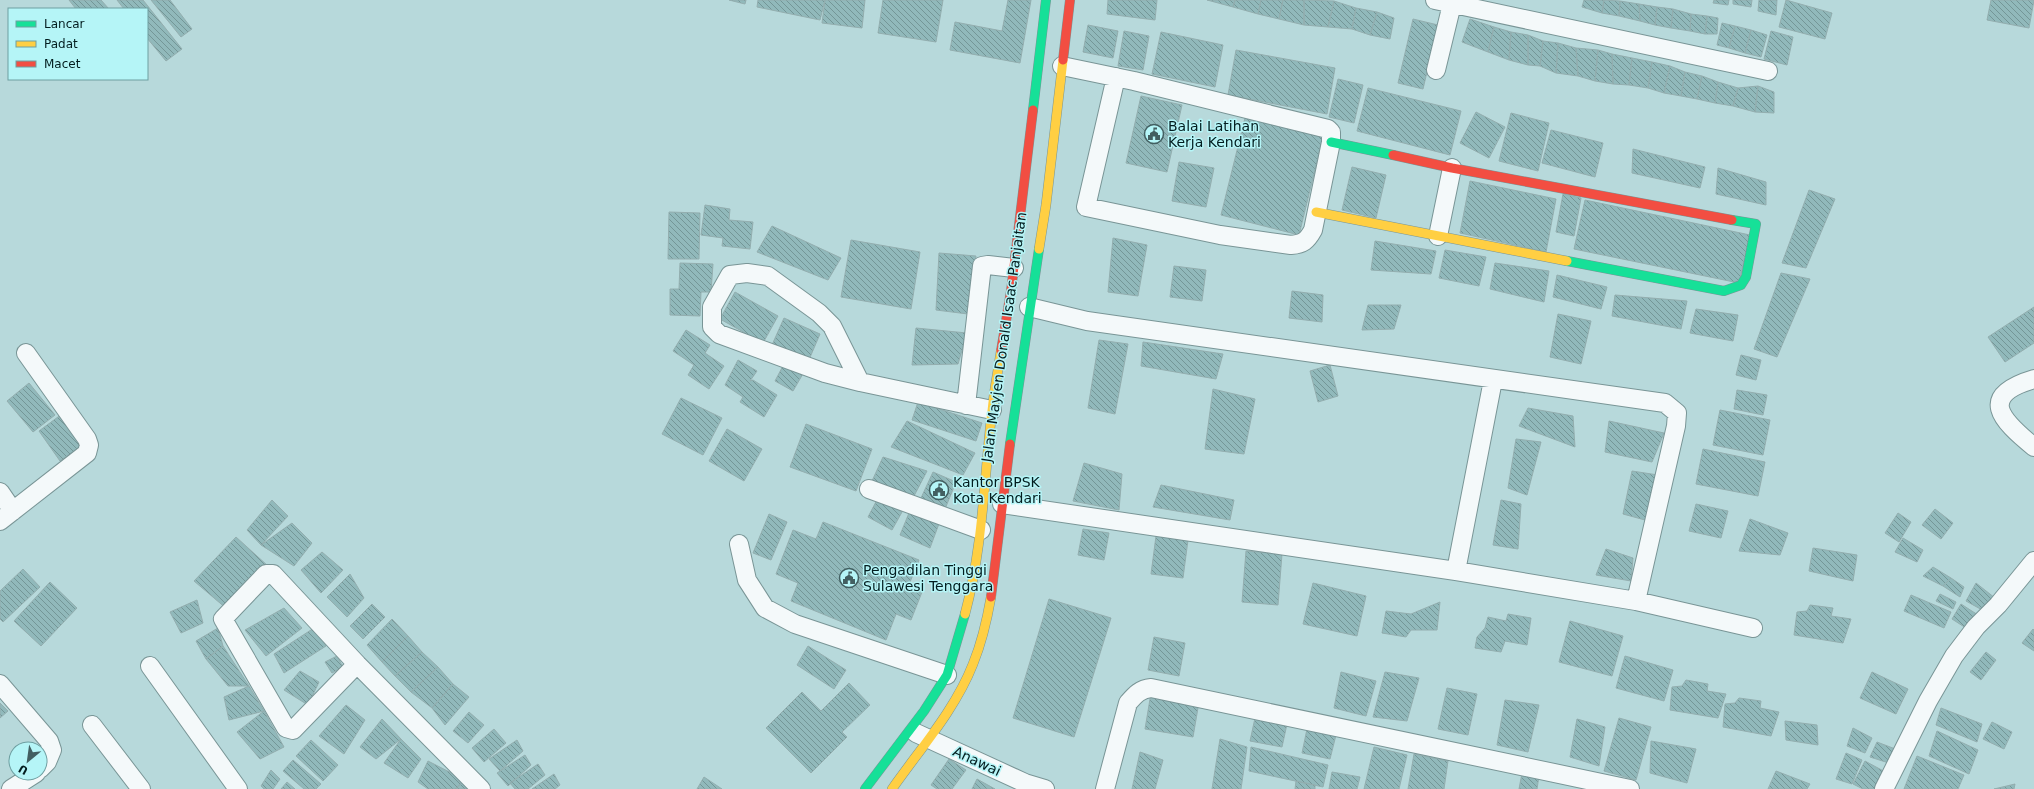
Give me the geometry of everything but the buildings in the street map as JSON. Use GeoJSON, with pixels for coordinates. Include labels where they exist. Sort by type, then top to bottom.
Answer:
{"type":"FeatureCollection","features":[{"type":"Feature","properties":{"kind":"main road","name":"Jalan Mayjen Donald Isaac Panjaitan"},"geometry":{"type":"LineString","coordinates":[[865,789],[910,731],[947,675],[956,649],[971,592],[981,530],[992,410],[1014,268],[1046,0]]}},
{"type":"Feature","properties":{"kind":"main road","name":"Jalan Mayjen Donald Isaac Panjaitan"},"geometry":{"type":"LineString","coordinates":[[892,789],[955,701],[973,665],[985,630],[993,585],[1002,504],[1029,307],[1046,206],[1070,0]]}},
{"type":"Feature","properties":{"kind":"main road"},"geometry":{"type":"LineString","coordinates":[[1316,212],[1724,291],[1741,285],[1746,277],[1756,224],[1452,168],[1331,142]]}},
{"type":"Feature","properties":{"kind":"street"},"geometry":{"type":"LineString","coordinates":[[1436,70],[1443,2],[1768,71]]}},
{"type":"Feature","properties":{"kind":"street"},"geometry":{"type":"LineString","coordinates":[[1062,66],[1116,77],[1323,127],[1331,132],[1331,142],[1313,230],[1308,238],[1302,244],[1291,245],[1220,235],[1086,207],[1116,77]]}},
{"type":"Feature","properties":{"kind":"street"},"geometry":{"type":"LineString","coordinates":[[1438,236],[1452,168]]}},
{"type":"Feature","properties":{"kind":"street"},"geometry":{"type":"LineString","coordinates":[[966,405],[982,266],[988,265],[1014,268]]}},
{"type":"Feature","properties":{"kind":"street"},"geometry":{"type":"LineString","coordinates":[[860,382],[832,326],[819,313],[768,276],[756,273],[730,275],[712,307],[712,327],[719,334],[826,373],[860,382],[992,410]]}},
{"type":"Feature","properties":{"kind":"street"},"geometry":{"type":"LineString","coordinates":[[1029,307],[1087,321],[1493,380],[1665,403],[1677,413],[1676,426],[1636,601]]}},
{"type":"Feature","properties":{"kind":"street"},"geometry":{"type":"LineString","coordinates":[[0,492],[6,516],[87,453],[89,445],[26,353]]}},
{"type":"Feature","properties":{"kind":"street"},"geometry":{"type":"LineString","coordinates":[[2034,379],[2007,390],[1999,405],[2003,418],[2016,432],[2034,447]]}},
{"type":"Feature","properties":{"kind":"street"},"geometry":{"type":"LineString","coordinates":[[1456,571],[1493,380]]}},
{"type":"Feature","properties":{"kind":"street"},"geometry":{"type":"LineString","coordinates":[[869,489],[981,530]]}},
{"type":"Feature","properties":{"kind":"street"},"geometry":{"type":"LineString","coordinates":[[1002,504],[1456,571],[1636,601],[1753,628]]}},
{"type":"Feature","properties":{"kind":"street"},"geometry":{"type":"LineString","coordinates":[[739,544],[747,580],[765,608],[795,624],[947,675]]}},
{"type":"Feature","properties":{"kind":"street"},"geometry":{"type":"LineString","coordinates":[[1884,789],[1928,701],[1954,656],[1976,627],[1998,605],[2034,561]]}},
{"type":"Feature","properties":{"kind":"street"},"geometry":{"type":"LineString","coordinates":[[357,664],[294,730],[292,730],[284,725],[223,619],[266,574],[273,574],[357,664],[481,789]]}},
{"type":"Feature","properties":{"kind":"street"},"geometry":{"type":"LineString","coordinates":[[150,666],[238,789]]}},
{"type":"Feature","properties":{"kind":"street"},"geometry":{"type":"LineString","coordinates":[[0,684],[49,742],[52,750],[48,760]]}},
{"type":"Feature","properties":{"kind":"street"},"geometry":{"type":"LineString","coordinates":[[1105,789],[1128,703],[1135,694],[1144,689],[1151,688],[1630,789]]}},
{"type":"Feature","properties":{"kind":"street"},"geometry":{"type":"LineString","coordinates":[[92,725],[141,789]]}},
{"type":"Feature","properties":{"kind":"street","name":"Anawai"},"geometry":{"type":"LineString","coordinates":[[910,731],[1025,783],[1045,789]]}},
{"type":"Feature","properties":{"kind":"street"},"geometry":{"type":"LineString","coordinates":[[11,789],[24,781]]}},
{"type":"Feature","properties":{"kind":"traffic: fast"},"geometry":{"type":"LineString","coordinates":[[1033,110],[1046,0]]}},
{"type":"Feature","properties":{"kind":"traffic: fast"},"geometry":{"type":"LineString","coordinates":[[1331,142],[1393,155]]}},
{"type":"Feature","properties":{"kind":"traffic: fast"},"geometry":{"type":"LineString","coordinates":[[1567,261],[1724,291],[1741,285],[1746,277],[1756,224],[1732,220]]}},
{"type":"Feature","properties":{"kind":"traffic: fast"},"geometry":{"type":"LineString","coordinates":[[1010,444],[1039,249]]}},
{"type":"Feature","properties":{"kind":"traffic: fast"},"geometry":{"type":"LineString","coordinates":[[865,789],[924,711],[947,675],[965,614]]}},
{"type":"Feature","properties":{"kind":"traffic: slow"},"geometry":{"type":"LineString","coordinates":[[1039,249],[1046,205],[1063,60]]}},
{"type":"Feature","properties":{"kind":"traffic: slow"},"geometry":{"type":"LineString","coordinates":[[1316,212],[1567,261]]}},
{"type":"Feature","properties":{"kind":"traffic: slow"},"geometry":{"type":"LineString","coordinates":[[965,614],[976,564],[989,436],[1001,351]]}},
{"type":"Feature","properties":{"kind":"traffic: slow"},"geometry":{"type":"LineString","coordinates":[[892,789],[947,713],[966,681],[982,639],[991,597]]}},
{"type":"Feature","properties":{"kind":"traffic: jam"},"geometry":{"type":"LineString","coordinates":[[1063,60],[1070,0]]}},
{"type":"Feature","properties":{"kind":"traffic: jam"},"geometry":{"type":"LineString","coordinates":[[1001,351],[1011,291],[1033,110]]}},
{"type":"Feature","properties":{"kind":"traffic: jam"},"geometry":{"type":"LineString","coordinates":[[1393,155],[1452,168],[1732,220]]}},
{"type":"Feature","properties":{"kind":"traffic: jam"},"geometry":{"type":"LineString","coordinates":[[991,597],[1010,444]]}},
{"type":"Feature","properties":{"kind":"place","name":"Balai Latihan Kerja Kendari"},"geometry":{"type":"Point","coordinates":[1154,134]}},
{"type":"Feature","properties":{"kind":"place","name":"Kantor BPSK Kota Kendari"},"geometry":{"type":"Point","coordinates":[939,490]}},
{"type":"Feature","properties":{"kind":"place","name":"Pengadilan Tinggi Sulawesi Tenggara"},"geometry":{"type":"Point","coordinates":[849,578]}}]}
